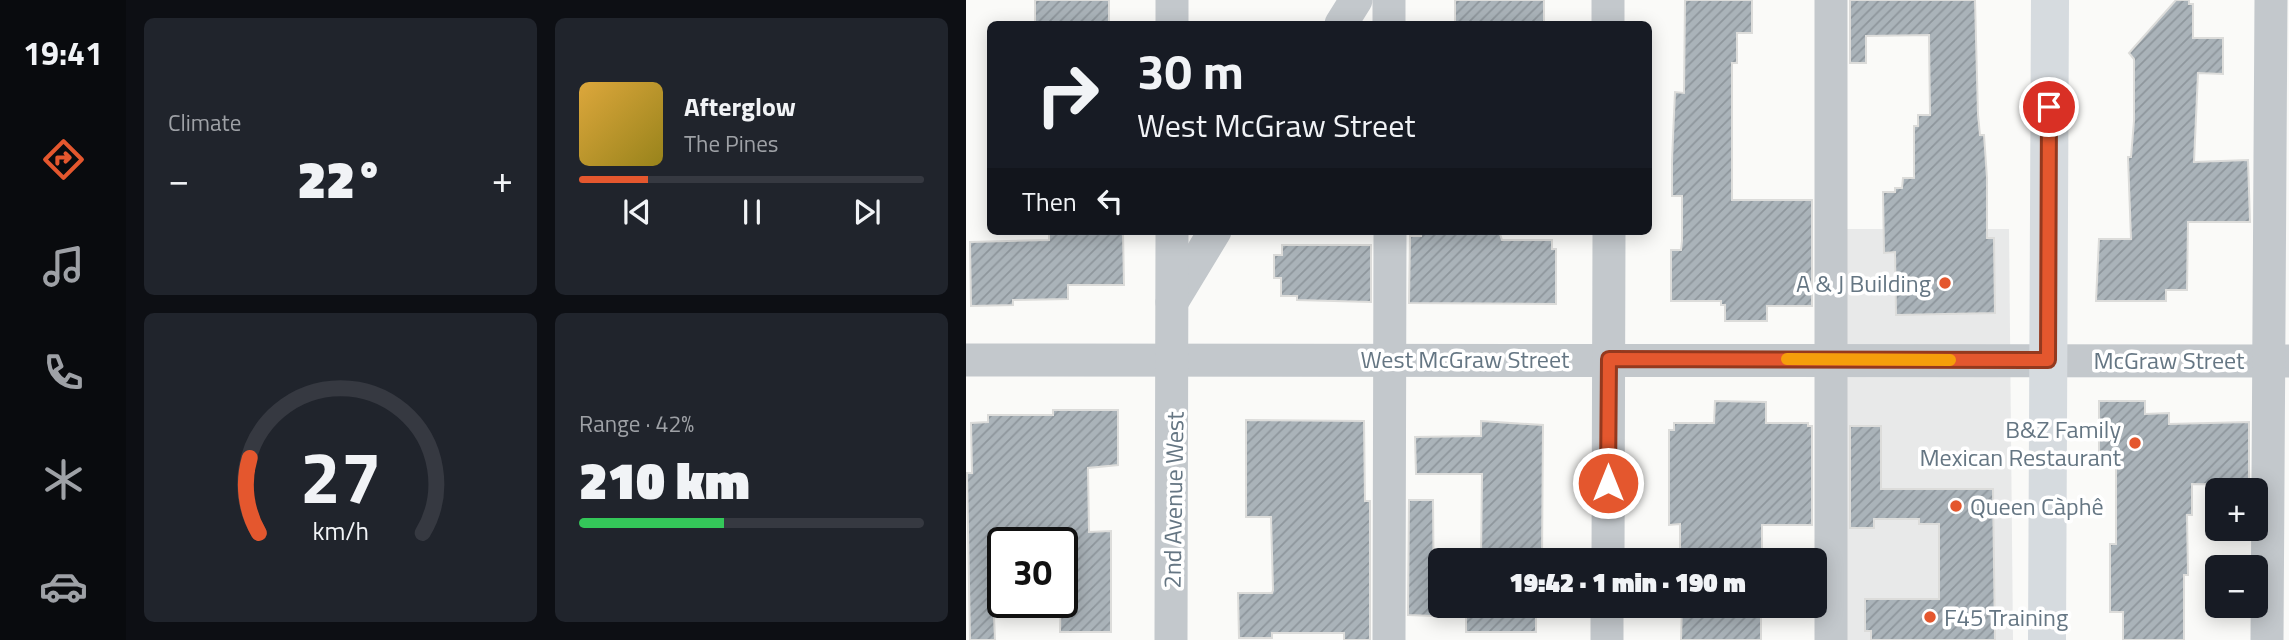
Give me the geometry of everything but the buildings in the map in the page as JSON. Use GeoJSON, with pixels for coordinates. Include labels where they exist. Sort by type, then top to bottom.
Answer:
{"type":"FeatureCollection","features":[{"type":"Feature","properties":{"kind":"main road"},"geometry":{"type":"LineString","coordinates":[[2047,640],[2050,0]]}},
{"type":"Feature","properties":{"kind":"street"},"geometry":{"type":"LineString","coordinates":[[1172,0],[1172,21]]}},
{"type":"Feature","properties":{"kind":"street"},"geometry":{"type":"LineString","coordinates":[[1343,21],[1356,0]]}},
{"type":"Feature","properties":{"kind":"street"},"geometry":{"type":"LineString","coordinates":[[1389,0],[1389,21]]}},
{"type":"Feature","properties":{"kind":"street"},"geometry":{"type":"LineString","coordinates":[[1608,0],[1608,21]]}},
{"type":"Feature","properties":{"kind":"street"},"geometry":{"type":"LineString","coordinates":[[1831,0],[1831,640]]}},
{"type":"Feature","properties":{"kind":"street"},"geometry":{"type":"LineString","coordinates":[[2267,640],[2279,361],[2271,0]]}},
{"type":"Feature","properties":{"kind":"street"},"geometry":{"type":"LineString","coordinates":[[1172,235],[1172,302]]}},
{"type":"Feature","properties":{"kind":"street"},"geometry":{"type":"LineString","coordinates":[[1172,302],[1213,235]]}},
{"type":"Feature","properties":{"kind":"street"},"geometry":{"type":"LineString","coordinates":[[1389,640],[1390,235]]}},
{"type":"Feature","properties":{"kind":"street"},"geometry":{"type":"LineString","coordinates":[[1608,548],[1609,235]]}},
{"type":"Feature","properties":{"kind":"street","name":"2nd Avenue West"},"geometry":{"type":"LineString","coordinates":[[1171,640],[1174,360],[1172,302]]}},
{"type":"Feature","properties":{"kind":"street","name":"West McGraw Street"},"geometry":{"type":"LineString","coordinates":[[966,360],[2048,360]]}},
{"type":"Feature","properties":{"kind":"street","name":"McGraw Street"},"geometry":{"type":"LineString","coordinates":[[2048,360],[2279,361]]}},
{"type":"Feature","properties":{"kind":"street"},"geometry":{"type":"LineString","coordinates":[[1607,618],[1607,640]]}},
{"type":"Feature","properties":{"kind":"shaded area"},"geometry":{"type":"Polygon","coordinates":[[[1838,229],[2009,229],[2013,640],[1834,640],[1838,229]]]}},
{"type":"Feature","properties":{"kind":"slow traffic"},"geometry":{"type":"LineString","coordinates":[[1787,359],[1950,360]]}},
{"type":"Feature","properties":{"kind":"place","name":"A & J Building"},"geometry":{"type":"Point","coordinates":[1945,283]}},
{"type":"Feature","properties":{"kind":"place","name":"B&Z Family Mexican Restaurant"},"geometry":{"type":"Point","coordinates":[2135,443]}},
{"type":"Feature","properties":{"kind":"place","name":"Queen Càphê"},"geometry":{"type":"Point","coordinates":[1956,506]}},
{"type":"Feature","properties":{"kind":"place","name":"F45 Training"},"geometry":{"type":"Point","coordinates":[1930,617]}},
{"type":"Feature","properties":{"kind":"route"},"geometry":{"type":"LineString","coordinates":[[1608,483],[1609,359],[2048,360],[2049,107]]}}]}
